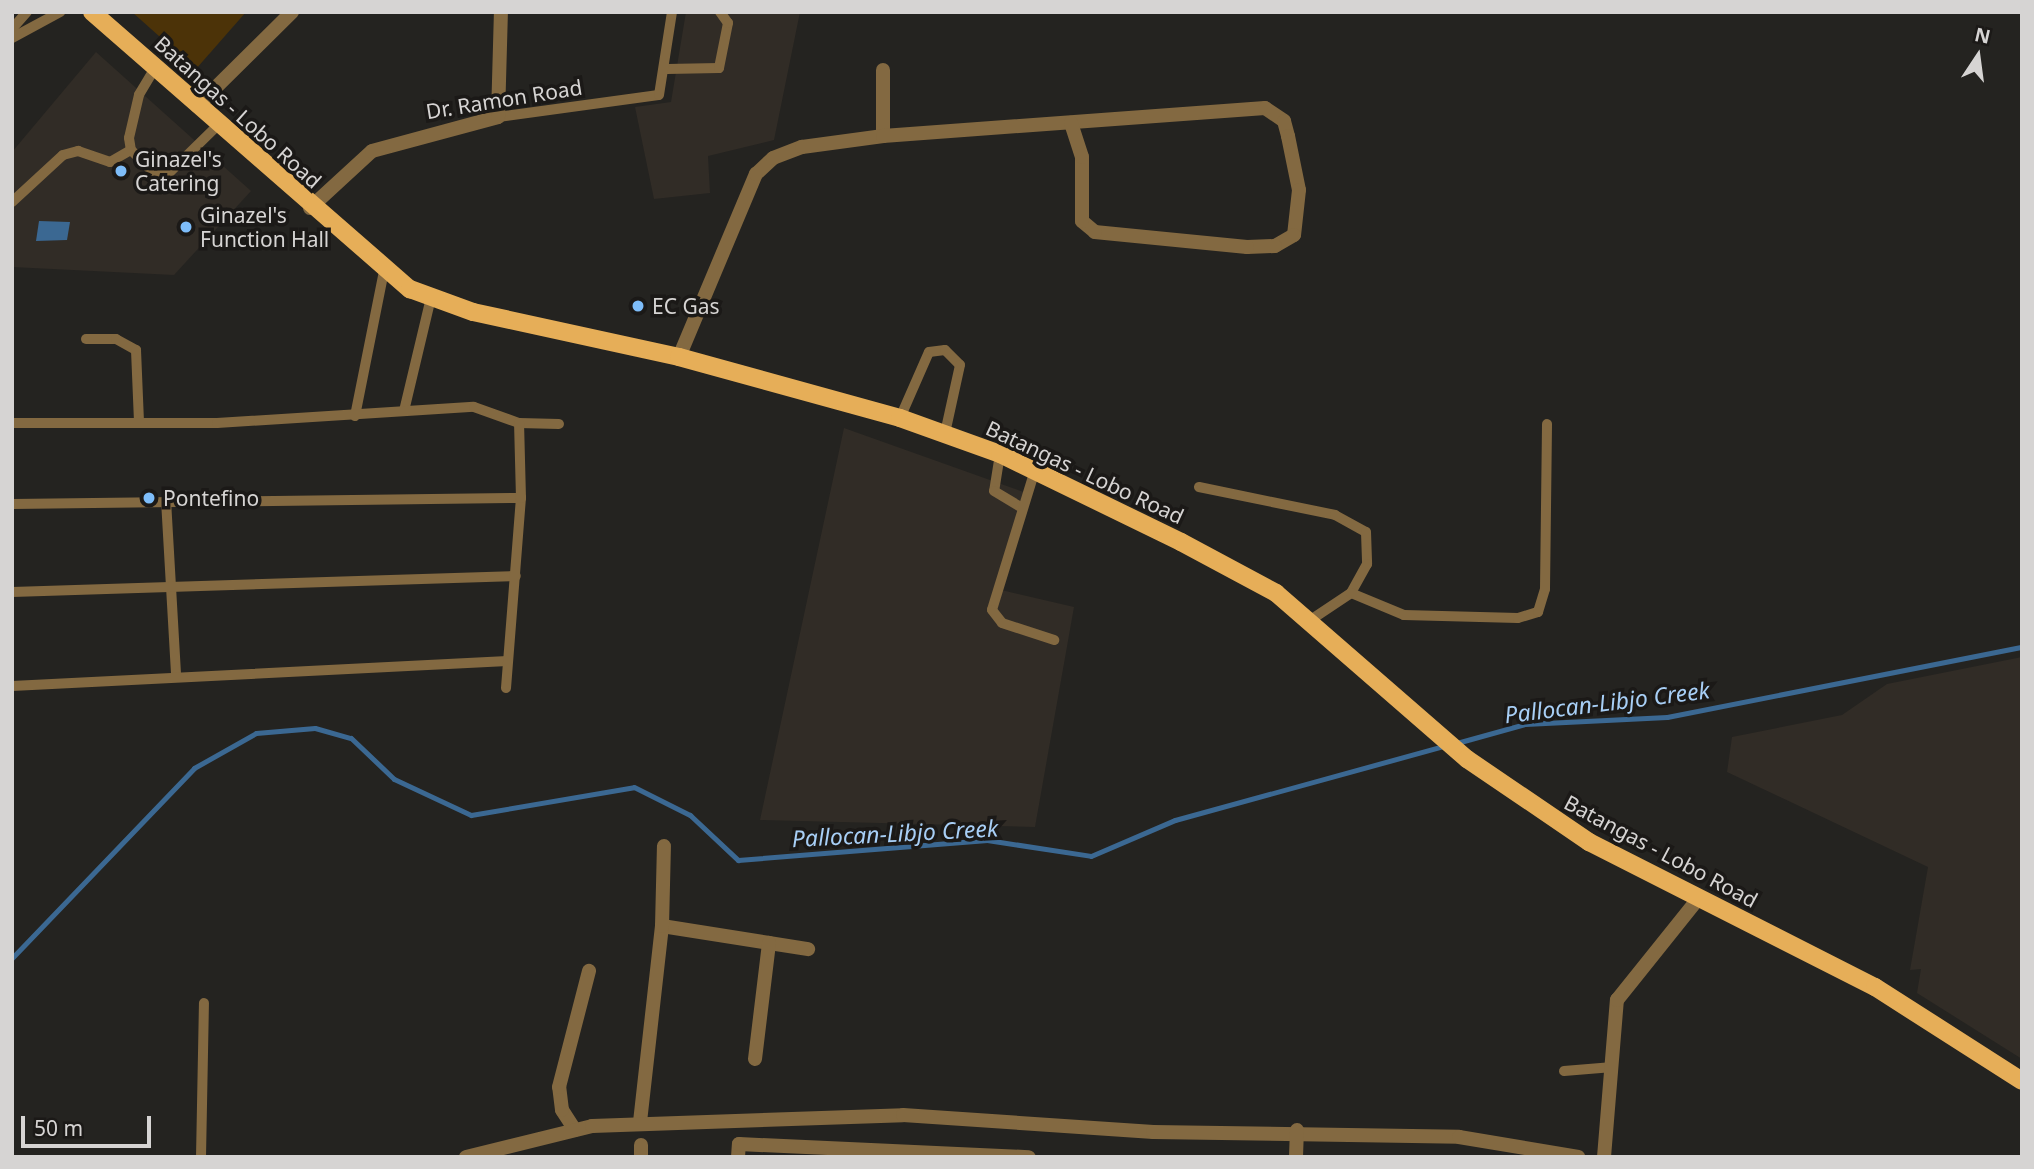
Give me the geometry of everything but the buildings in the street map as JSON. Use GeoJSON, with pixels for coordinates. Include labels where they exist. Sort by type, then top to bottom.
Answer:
{"type":"FeatureCollection","features":[{"type":"Feature","properties":{"kind":"main road","name":"Batangas - Lobo Road"},"geometry":{"type":"LineString","coordinates":[[92,12],[384,271],[431,298],[679,357],[900,418],[1000,454],[1035,470],[1240,571],[1309,621],[1468,759],[1589,842],[1875,987],[2022,1081]]}},
{"type":"Feature","properties":{"kind":"street"},"geometry":{"type":"LineString","coordinates":[[197,106],[292,12]]}},
{"type":"Feature","properties":{"kind":"street"},"geometry":{"type":"LineString","coordinates":[[499,117],[501,12]]}},
{"type":"Feature","properties":{"kind":"street"},"geometry":{"type":"LineString","coordinates":[[883,70],[883,136]]}},
{"type":"Feature","properties":{"kind":"street"},"geometry":{"type":"LineString","coordinates":[[679,357],[756,174],[773,158],[802,147],[883,136],[1071,123],[1254,106],[1276,112],[1284,121],[1299,190],[1294,235],[1275,246],[1247,247],[1095,232],[1082,221],[1082,157],[1071,123]]}},
{"type":"Feature","properties":{"kind":"street","name":"Dr. Ramon Road"},"geometry":{"type":"LineString","coordinates":[[310,208],[372,151],[420,133],[499,117]]}},
{"type":"Feature","properties":{"kind":"street"},"geometry":{"type":"LineString","coordinates":[[640,1122],[662,926],[664,846]]}},
{"type":"Feature","properties":{"kind":"street"},"geometry":{"type":"LineString","coordinates":[[1604,1157],[1617,1000],[1698,899]]}},
{"type":"Feature","properties":{"kind":"street"},"geometry":{"type":"LineString","coordinates":[[662,926],[808,949]]}},
{"type":"Feature","properties":{"kind":"street"},"geometry":{"type":"LineString","coordinates":[[755,1059],[769,943]]}},
{"type":"Feature","properties":{"kind":"street"},"geometry":{"type":"LineString","coordinates":[[575,1130],[562,1110],[559,1087],[589,971]]}},
{"type":"Feature","properties":{"kind":"street"},"geometry":{"type":"LineString","coordinates":[[466,1157],[575,1130],[640,1122],[904,1115],[1153,1132],[1297,1130],[1458,1137],[1572,1156]]}},
{"type":"Feature","properties":{"kind":"street"},"geometry":{"type":"LineString","coordinates":[[1297,1130],[1297,1157]]}},
{"type":"Feature","properties":{"kind":"street"},"geometry":{"type":"LineString","coordinates":[[738,1157],[739,1144],[1029,1157]]}},
{"type":"Feature","properties":{"kind":"lane"},"geometry":{"type":"LineString","coordinates":[[12,29],[27,12]]}},
{"type":"Feature","properties":{"kind":"lane"},"geometry":{"type":"LineString","coordinates":[[12,38],[60,12]]}},
{"type":"Feature","properties":{"kind":"lane"},"geometry":{"type":"LineString","coordinates":[[672,12],[667,69],[719,68],[728,23],[720,12]]}},
{"type":"Feature","properties":{"kind":"lane"},"geometry":{"type":"LineString","coordinates":[[131,150],[139,95],[155,68]]}},
{"type":"Feature","properties":{"kind":"lane","name":"Dr. Ramon Road"},"geometry":{"type":"LineString","coordinates":[[499,117],[652,98],[662,90],[667,69]]}},
{"type":"Feature","properties":{"kind":"lane"},"geometry":{"type":"LineString","coordinates":[[131,150],[164,174],[218,125]]}},
{"type":"Feature","properties":{"kind":"lane"},"geometry":{"type":"LineString","coordinates":[[12,202],[63,155],[78,151],[110,162],[131,150]]}},
{"type":"Feature","properties":{"kind":"lane"},"geometry":{"type":"LineString","coordinates":[[355,416],[384,271]]}},
{"type":"Feature","properties":{"kind":"lane"},"geometry":{"type":"LineString","coordinates":[[404,411],[431,298]]}},
{"type":"Feature","properties":{"kind":"lane"},"geometry":{"type":"LineString","coordinates":[[86,339],[116,339],[136,350],[139,424]]}},
{"type":"Feature","properties":{"kind":"lane"},"geometry":{"type":"LineString","coordinates":[[900,418],[929,352],[945,350],[960,365],[945,433]]}},
{"type":"Feature","properties":{"kind":"lane"},"geometry":{"type":"LineString","coordinates":[[12,423],[139,424],[355,416],[474,407],[519,423],[559,424]]}},
{"type":"Feature","properties":{"kind":"lane"},"geometry":{"type":"LineString","coordinates":[[506,688],[521,498],[519,423]]}},
{"type":"Feature","properties":{"kind":"lane"},"geometry":{"type":"LineString","coordinates":[[1351,593],[1405,615],[1518,618],[1538,612],[1545,589],[1547,424]]}},
{"type":"Feature","properties":{"kind":"lane"},"geometry":{"type":"LineString","coordinates":[[1000,454],[993,491],[1022,508]]}},
{"type":"Feature","properties":{"kind":"lane"},"geometry":{"type":"LineString","coordinates":[[1035,470],[992,610],[1002,623],[1054,640]]}},
{"type":"Feature","properties":{"kind":"lane"},"geometry":{"type":"LineString","coordinates":[[1199,487],[1356,522],[1368,549],[1351,593],[1309,621]]}},
{"type":"Feature","properties":{"kind":"lane"},"geometry":{"type":"LineString","coordinates":[[12,504],[166,500],[521,498]]}},
{"type":"Feature","properties":{"kind":"lane"},"geometry":{"type":"LineString","coordinates":[[166,500],[176,676]]}},
{"type":"Feature","properties":{"kind":"lane"},"geometry":{"type":"LineString","coordinates":[[12,592],[170,583],[516,576]]}},
{"type":"Feature","properties":{"kind":"lane"},"geometry":{"type":"LineString","coordinates":[[12,686],[507,661]]}},
{"type":"Feature","properties":{"kind":"lane"},"geometry":{"type":"LineString","coordinates":[[201,1157],[204,1003]]}},
{"type":"Feature","properties":{"kind":"lane"},"geometry":{"type":"LineString","coordinates":[[1564,1071],[1613,1067]]}},
{"type":"Feature","properties":{"kind":"shaded area"},"geometry":{"type":"Polygon","coordinates":[[[132,12],[246,12],[196,69],[132,12]]]}},
{"type":"Feature","properties":{"kind":"shaded area"},"geometry":{"type":"Polygon","coordinates":[[[686,12],[800,12],[774,140],[708,156],[710,193],[654,199],[635,107],[671,102],[686,12]]]}},
{"type":"Feature","properties":{"kind":"shaded area","name":"Ginazel's Catering"},"geometry":{"type":"Polygon","coordinates":[[[96,52],[251,191],[174,275],[12,267],[12,152],[96,52]]]}},
{"type":"Feature","properties":{"kind":"shaded area"},"geometry":{"type":"Polygon","coordinates":[[[844,428],[1029,494],[997,589],[1074,607],[1035,827],[760,820],[844,428]]]}},
{"type":"Feature","properties":{"kind":"shaded area"},"geometry":{"type":"Polygon","coordinates":[[[2022,657],[2022,1059],[1917,993],[1921,969],[1910,970],[1928,867],[1727,772],[1732,737],[1842,715],[1887,684],[2022,657]]]}},
{"type":"Feature","properties":{"kind":"water"},"geometry":{"type":"Polygon","coordinates":[[[39,221],[70,222],[67,240],[36,241],[39,221]]]}},
{"type":"Feature","properties":{"kind":"waterway","name":"Pallocan-Libjo Creek"},"geometry":{"type":"LineString","coordinates":[[1453,744],[1525,724],[1667,717],[2022,647]]}},
{"type":"Feature","properties":{"kind":"waterway","name":"Pallocan-Libjo Creek"},"geometry":{"type":"LineString","coordinates":[[12,958],[194,768],[256,733],[315,728],[351,738],[394,779],[471,815],[634,787],[690,815],[738,860],[987,840],[1091,856],[1175,820],[1444,746]]}},
{"type":"Feature","properties":{"kind":"place","name":"Ginazel's Catering"},"geometry":{"type":"Point","coordinates":[121,171]}},
{"type":"Feature","properties":{"kind":"place","name":"Ginazel's Function Hall"},"geometry":{"type":"Point","coordinates":[186,227]}},
{"type":"Feature","properties":{"kind":"place","name":"EC Gas"},"geometry":{"type":"Point","coordinates":[638,306]}},
{"type":"Feature","properties":{"kind":"place","name":"Pontefino"},"geometry":{"type":"Point","coordinates":[149,498]}}]}
